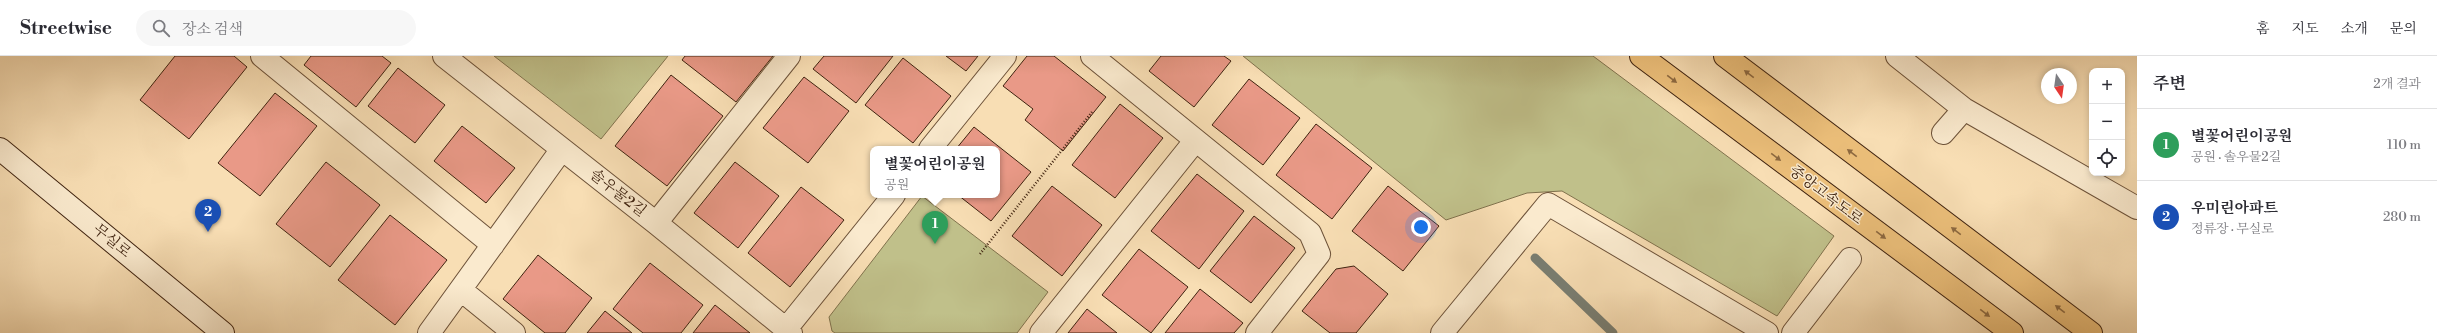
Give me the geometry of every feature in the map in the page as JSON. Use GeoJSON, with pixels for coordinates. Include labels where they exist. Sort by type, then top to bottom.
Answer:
{"type":"FeatureCollection","features":[{"type":"Feature","properties":{"kind":"highway","name":"중앙고속도로"},"geometry":{"type":"LineString","coordinates":[[1641,56],[2012,333]]}},
{"type":"Feature","properties":{"kind":"highway"},"geometry":{"type":"LineString","coordinates":[[1724,56],[2091,333]]}},
{"type":"Feature","properties":{"kind":"street"},"geometry":{"type":"LineString","coordinates":[[262,56],[493,245]]}},
{"type":"Feature","properties":{"kind":"street","name":"솔우물2길"},"geometry":{"type":"LineString","coordinates":[[444,56],[656,223],[788,331]]}},
{"type":"Feature","properties":{"kind":"street"},"geometry":{"type":"LineString","coordinates":[[656,223],[788,56]]}},
{"type":"Feature","properties":{"kind":"street"},"geometry":{"type":"LineString","coordinates":[[932,146],[1005,56]]}},
{"type":"Feature","properties":{"kind":"street"},"geometry":{"type":"LineString","coordinates":[[1092,56],[1310,233],[1319,254],[1257,333]]}},
{"type":"Feature","properties":{"kind":"street"},"geometry":{"type":"LineString","coordinates":[[1897,56],[1964,109],[2137,208]]}},
{"type":"Feature","properties":{"kind":"street"},"geometry":{"type":"LineString","coordinates":[[1943,133],[1964,109]]}},
{"type":"Feature","properties":{"kind":"street"},"geometry":{"type":"LineString","coordinates":[[1041,333],[1195,141]]}},
{"type":"Feature","properties":{"kind":"street","name":"무실로"},"geometry":{"type":"LineString","coordinates":[[0,149],[223,333]]}},
{"type":"Feature","properties":{"kind":"street"},"geometry":{"type":"LineString","coordinates":[[429,333],[562,150]]}},
{"type":"Feature","properties":{"kind":"street"},"geometry":{"type":"LineString","coordinates":[[788,331],[892,198]]}},
{"type":"Feature","properties":{"kind":"street"},"geometry":{"type":"LineString","coordinates":[[1442,333],[1548,204],[1767,333]]}},
{"type":"Feature","properties":{"kind":"street"},"geometry":{"type":"LineString","coordinates":[[1793,333],[1850,258]]}},
{"type":"Feature","properties":{"kind":"street"},"geometry":{"type":"LineString","coordinates":[[461,290],[514,333]]}},
{"type":"Feature","properties":{"kind":"path"},"geometry":{"type":"LineString","coordinates":[[980,254],[1092,112]]}},
{"type":"Feature","properties":{"kind":"green space"},"geometry":{"type":"Polygon","coordinates":[[[494,56],[668,56],[601,139],[494,56]]]}},
{"type":"Feature","properties":{"kind":"green space"},"geometry":{"type":"Polygon","coordinates":[[[1243,56],[1593,56],[1834,236],[1777,316],[1562,191],[1527,193],[1446,220],[1243,56]]]}},
{"type":"Feature","properties":{"kind":"green space"},"geometry":{"type":"Polygon","coordinates":[[[920,198],[925,198],[1048,292],[1017,333],[835,333],[832,331],[829,317],[920,198]]]}},
{"type":"Feature","properties":{"kind":"building"},"geometry":{"type":"Polygon","coordinates":[[[175,56],[234,56],[247,67],[189,139],[140,100],[175,56]]]}},
{"type":"Feature","properties":{"kind":"building"},"geometry":{"type":"Polygon","coordinates":[[[311,56],[382,56],[391,63],[356,107],[304,65],[311,56]]]}},
{"type":"Feature","properties":{"kind":"building"},"geometry":{"type":"Polygon","coordinates":[[[685,56],[773,56],[736,102],[682,60],[685,56]]]}},
{"type":"Feature","properties":{"kind":"building"},"geometry":{"type":"Polygon","coordinates":[[[824,56],[893,56],[856,103],[813,69],[824,56]]]}},
{"type":"Feature","properties":{"kind":"building"},"geometry":{"type":"Polygon","coordinates":[[[946,56],[978,56],[966,71],[946,56]]]}},
{"type":"Feature","properties":{"kind":"building"},"geometry":{"type":"Polygon","coordinates":[[[1027,56],[1054,56],[1106,97],[1063,151],[1025,120],[1033,109],[1003,86],[1027,56]]]}},
{"type":"Feature","properties":{"kind":"building"},"geometry":{"type":"Polygon","coordinates":[[[1161,56],[1224,56],[1231,61],[1194,107],[1149,71],[1161,56]]]}},
{"type":"Feature","properties":{"kind":"building"},"geometry":{"type":"Polygon","coordinates":[[[903,58],[951,96],[913,143],[865,105],[903,58]]]}},
{"type":"Feature","properties":{"kind":"building"},"geometry":{"type":"Polygon","coordinates":[[[398,68],[445,105],[415,143],[368,106],[398,68]]]}},
{"type":"Feature","properties":{"kind":"building"},"geometry":{"type":"Polygon","coordinates":[[[671,75],[723,116],[667,186],[615,146],[671,75]]]}},
{"type":"Feature","properties":{"kind":"building"},"geometry":{"type":"Polygon","coordinates":[[[804,77],[849,111],[808,163],[763,128],[804,77]]]}},
{"type":"Feature","properties":{"kind":"building"},"geometry":{"type":"Polygon","coordinates":[[[1249,79],[1300,118],[1263,165],[1212,125],[1249,79]]]}},
{"type":"Feature","properties":{"kind":"building"},"geometry":{"type":"Polygon","coordinates":[[[275,93],[317,126],[260,196],[218,163],[275,93]]]}},
{"type":"Feature","properties":{"kind":"building"},"geometry":{"type":"Polygon","coordinates":[[[1120,104],[1163,138],[1115,198],[1072,165],[1120,104]]]}},
{"type":"Feature","properties":{"kind":"building"},"geometry":{"type":"Polygon","coordinates":[[[1316,124],[1372,168],[1332,219],[1276,175],[1316,124]]]}},
{"type":"Feature","properties":{"kind":"building"},"geometry":{"type":"Polygon","coordinates":[[[462,126],[515,168],[486,203],[434,161],[462,126]]]}},
{"type":"Feature","properties":{"kind":"building"},"geometry":{"type":"Polygon","coordinates":[[[974,127],[998,146],[958,146],[974,127]]]}},
{"type":"Feature","properties":{"kind":"building"},"geometry":{"type":"Polygon","coordinates":[[[1000,148],[1031,172],[991,221],[962,198],[1000,198],[1000,148]]]}},
{"type":"Feature","properties":{"kind":"building"},"geometry":{"type":"Polygon","coordinates":[[[326,162],[380,205],[330,267],[276,224],[326,162]]]}},
{"type":"Feature","properties":{"kind":"building"},"geometry":{"type":"Polygon","coordinates":[[[735,162],[779,196],[738,248],[694,213],[735,162]]]}},
{"type":"Feature","properties":{"kind":"building"},"geometry":{"type":"Polygon","coordinates":[[[1197,174],[1244,211],[1199,269],[1151,231],[1197,174]]]}},
{"type":"Feature","properties":{"kind":"building"},"geometry":{"type":"Polygon","coordinates":[[[1052,186],[1102,225],[1062,276],[1012,236],[1052,186]]]}},
{"type":"Feature","properties":{"kind":"building"},"geometry":{"type":"Polygon","coordinates":[[[1388,186],[1439,226],[1403,271],[1352,231],[1388,186]]]}},
{"type":"Feature","properties":{"kind":"building"},"geometry":{"type":"Polygon","coordinates":[[[801,187],[844,220],[790,287],[748,253],[801,187]]]}},
{"type":"Feature","properties":{"kind":"building"},"geometry":{"type":"Polygon","coordinates":[[[390,215],[447,260],[395,325],[338,280],[390,215]]]}},
{"type":"Feature","properties":{"kind":"building"},"geometry":{"type":"Polygon","coordinates":[[[1254,216],[1295,248],[1251,303],[1210,271],[1254,216]]]}},
{"type":"Feature","properties":{"kind":"building"},"geometry":{"type":"Polygon","coordinates":[[[1139,249],[1188,287],[1151,333],[1102,295],[1139,249]]]}},
{"type":"Feature","properties":{"kind":"building"},"geometry":{"type":"Polygon","coordinates":[[[538,255],[592,298],[565,333],[545,333],[503,299],[538,255]]]}},
{"type":"Feature","properties":{"kind":"building"},"geometry":{"type":"Polygon","coordinates":[[[650,263],[703,305],[681,333],[643,333],[613,309],[650,263]]]}},
{"type":"Feature","properties":{"kind":"building"},"geometry":{"type":"Polygon","coordinates":[[[1354,266],[1388,294],[1356,333],[1330,333],[1302,311],[1336,269],[1354,266]]]}},
{"type":"Feature","properties":{"kind":"building"},"geometry":{"type":"Polygon","coordinates":[[[1200,289],[1243,323],[1234,333],[1165,333],[1200,289]]]}},
{"type":"Feature","properties":{"kind":"building"},"geometry":{"type":"Polygon","coordinates":[[[715,305],[750,333],[693,333],[715,305]]]}},
{"type":"Feature","properties":{"kind":"building"},"geometry":{"type":"Polygon","coordinates":[[[1087,309],[1117,333],[1068,333],[1087,309]]]}},
{"type":"Feature","properties":{"kind":"building"},"geometry":{"type":"Polygon","coordinates":[[[605,311],[632,333],[587,333],[605,311]]]}},
{"type":"Feature","properties":{"kind":"waterway"},"geometry":{"type":"LineString","coordinates":[[1535,258],[1613,333]]}},
{"type":"Feature","properties":{"kind":"place","name":"우미린아파트"},"geometry":{"type":"Point","coordinates":[208,232]}},
{"type":"Feature","properties":{"kind":"place","name":"별꽃어린이공원"},"geometry":{"type":"Point","coordinates":[935,244]}}]}
